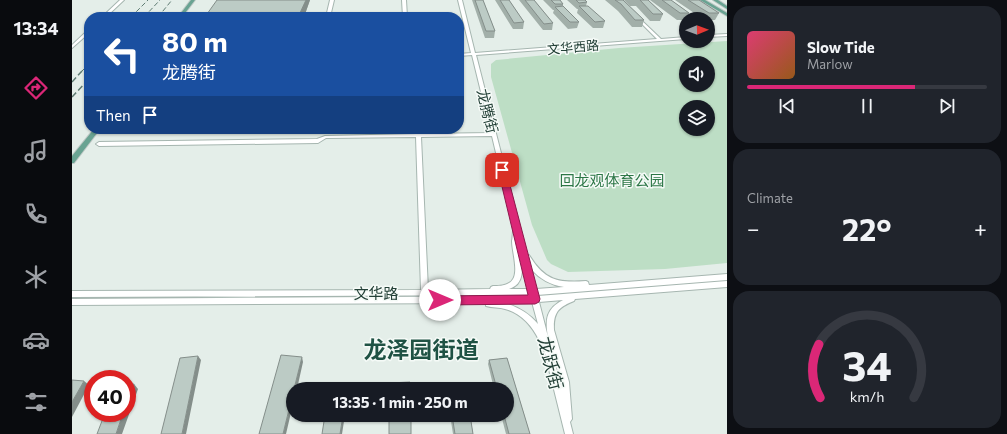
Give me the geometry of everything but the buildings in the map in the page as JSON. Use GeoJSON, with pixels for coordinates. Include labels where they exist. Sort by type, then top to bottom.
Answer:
{"type":"FeatureCollection","features":[{"type":"Feature","properties":{"kind":"main road"},"geometry":{"type":"LineString","coordinates":[[184,12],[193,0]]}},
{"type":"Feature","properties":{"kind":"main road"},"geometry":{"type":"LineString","coordinates":[[188,12],[198,0]]}},
{"type":"Feature","properties":{"kind":"main road"},"geometry":{"type":"LineString","coordinates":[[702,0],[727,15]]}},
{"type":"Feature","properties":{"kind":"main road"},"geometry":{"type":"LineString","coordinates":[[714,0],[727,8]]}},
{"type":"Feature","properties":{"kind":"main road"},"geometry":{"type":"LineString","coordinates":[[72,152],[86,134]]}},
{"type":"Feature","properties":{"kind":"main road"},"geometry":{"type":"LineString","coordinates":[[72,161],[93,134]]}},
{"type":"Feature","properties":{"kind":"street"},"geometry":{"type":"LineString","coordinates":[[109,12],[122,0]]}},
{"type":"Feature","properties":{"kind":"street"},"geometry":{"type":"LineString","coordinates":[[329,12],[332,0]]}},
{"type":"Feature","properties":{"kind":"street"},"geometry":{"type":"LineString","coordinates":[[404,0],[405,12]]}},
{"type":"Feature","properties":{"kind":"street","name":"龙腾街"},"geometry":{"type":"LineString","coordinates":[[460,0],[463,12]]}},
{"type":"Feature","properties":{"kind":"street","name":"龙腾街"},"geometry":{"type":"LineString","coordinates":[[464,16],[534,296]]}},
{"type":"Feature","properties":{"kind":"street"},"geometry":{"type":"LineString","coordinates":[[635,16],[660,40]]}},
{"type":"Feature","properties":{"kind":"street"},"geometry":{"type":"LineString","coordinates":[[715,36],[727,35]]}},
{"type":"Feature","properties":{"kind":"street"},"geometry":{"type":"LineString","coordinates":[[72,47],[84,36]]}},
{"type":"Feature","properties":{"kind":"street","name":"文华西路"},"geometry":{"type":"LineString","coordinates":[[464,55],[679,39]]}},
{"type":"Feature","properties":{"kind":"street"},"geometry":{"type":"LineString","coordinates":[[72,41],[79,41]]}},
{"type":"Feature","properties":{"kind":"street"},"geometry":{"type":"LineString","coordinates":[[464,133],[494,134]]}},
{"type":"Feature","properties":{"kind":"street"},"geometry":{"type":"LineString","coordinates":[[99,144],[318,141],[325,137],[381,134]]}},
{"type":"Feature","properties":{"kind":"street"},"geometry":{"type":"LineString","coordinates":[[419,134],[426,297]]}},
{"type":"Feature","properties":{"kind":"street"},"geometry":{"type":"LineString","coordinates":[[426,297],[457,289],[508,287],[516,282],[520,271],[516,249],[515,219]]}},
{"type":"Feature","properties":{"kind":"street"},"geometry":{"type":"LineString","coordinates":[[519,234],[526,256],[532,267],[543,277],[552,282],[566,285],[648,283]]}},
{"type":"Feature","properties":{"kind":"street","name":"文华路"},"geometry":{"type":"LineString","coordinates":[[534,296],[648,283],[727,277]]}},
{"type":"Feature","properties":{"kind":"street","name":"文华路"},"geometry":{"type":"LineString","coordinates":[[72,302],[595,295],[727,284]]}},
{"type":"Feature","properties":{"kind":"street","name":"文华路"},"geometry":{"type":"LineString","coordinates":[[72,293],[426,297]]}},
{"type":"Feature","properties":{"kind":"street"},"geometry":{"type":"LineString","coordinates":[[569,434],[565,382],[551,331],[550,319],[554,310],[564,302],[579,297],[595,295]]}},
{"type":"Feature","properties":{"kind":"street","name":"龙跃街"},"geometry":{"type":"LineString","coordinates":[[534,296],[569,434]]}},
{"type":"Feature","properties":{"kind":"street"},"geometry":{"type":"LineString","coordinates":[[426,297],[460,304],[492,304],[516,309],[527,317],[537,329],[544,342],[550,362]]}},
{"type":"Feature","properties":{"kind":"green space","name":"回龙观体育公园"},"geometry":{"type":"Polygon","coordinates":[[[727,41],[727,263],[665,269],[568,272],[551,264],[547,260],[532,225],[491,77],[491,64],[496,60],[619,48],[679,44],[679,48],[715,48],[715,42],[727,41]]]}},
{"type":"Feature","properties":{"kind":"railway"},"geometry":{"type":"LineString","coordinates":[[136,12],[148,0]]}},
{"type":"Feature","properties":{"kind":"railway"},"geometry":{"type":"LineString","coordinates":[[149,12],[160,0]]}},
{"type":"Feature","properties":{"kind":"railway"},"geometry":{"type":"LineString","coordinates":[[162,12],[172,0]]}},
{"type":"Feature","properties":{"kind":"railway"},"geometry":{"type":"LineString","coordinates":[[72,82],[82,71]]}},
{"type":"Feature","properties":{"kind":"railway"},"geometry":{"type":"LineString","coordinates":[[72,97],[84,84]]}},
{"type":"Feature","properties":{"kind":"district","name":"龙泽园街道"},"geometry":{"type":"Point","coordinates":[421,349]}},
{"type":"Feature","properties":{"kind":"route"},"geometry":{"type":"LineString","coordinates":[[440,300],[535,299],[502,170]]}}]}
